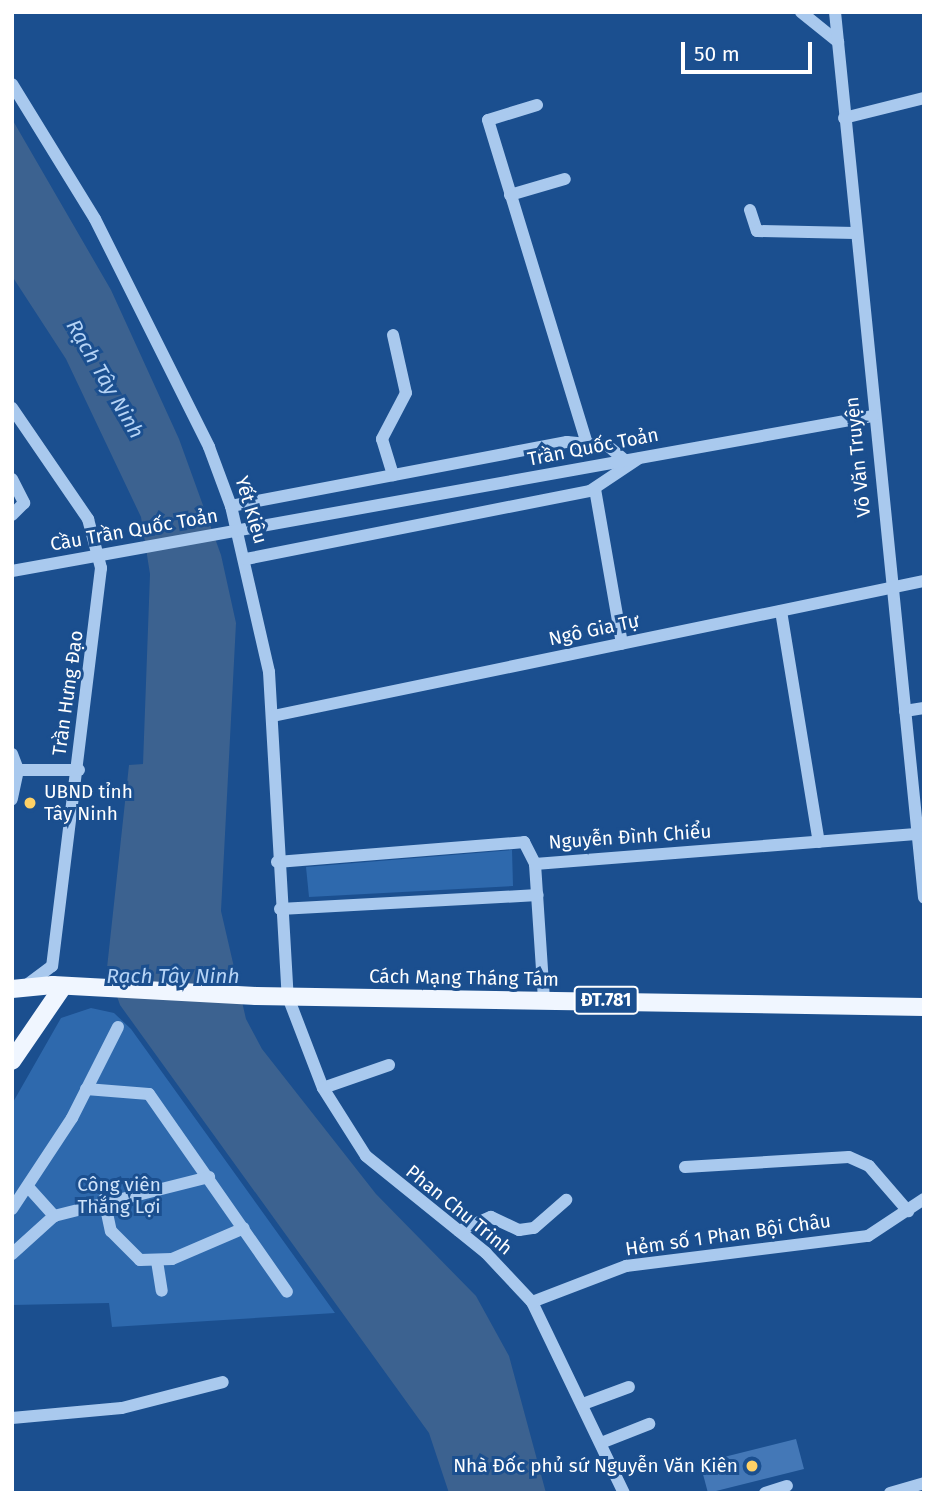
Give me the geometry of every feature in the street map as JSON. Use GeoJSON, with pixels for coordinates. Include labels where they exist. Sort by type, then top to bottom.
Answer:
{"type":"FeatureCollection","features":[{"type":"Feature","properties":{"kind":"main road","name":"Cách Mạng Tháng Tám"},"geometry":{"type":"LineString","coordinates":[[69,989],[288,997],[924,1007]]}},
{"type":"Feature","properties":{"kind":"main road"},"geometry":{"type":"LineString","coordinates":[[19,990],[53,994],[69,989]]}},
{"type":"Feature","properties":{"kind":"main road"},"geometry":{"type":"LineString","coordinates":[[12,1061],[69,989]]}},
{"type":"Feature","properties":{"kind":"street"},"geometry":{"type":"LineString","coordinates":[[802,12],[838,42]]}},
{"type":"Feature","properties":{"kind":"street","name":"Võ Văn Truyện"},"geometry":{"type":"LineString","coordinates":[[835,12],[890,588],[924,898]]}},
{"type":"Feature","properties":{"kind":"street","name":"Yết Kiêu"},"geometry":{"type":"LineString","coordinates":[[12,84],[138,300],[231,506],[246,559],[272,716],[277,862],[288,997]]}},
{"type":"Feature","properties":{"kind":"street"},"geometry":{"type":"LineString","coordinates":[[844,118],[924,98]]}},
{"type":"Feature","properties":{"kind":"street"},"geometry":{"type":"LineString","coordinates":[[537,105],[488,120],[586,441]]}},
{"type":"Feature","properties":{"kind":"street"},"geometry":{"type":"LineString","coordinates":[[510,195],[565,179]]}},
{"type":"Feature","properties":{"kind":"street"},"geometry":{"type":"LineString","coordinates":[[750,210],[757,231],[855,233]]}},
{"type":"Feature","properties":{"kind":"street"},"geometry":{"type":"LineString","coordinates":[[393,335],[405,393],[382,439],[393,475]]}},
{"type":"Feature","properties":{"kind":"street","name":"Trần Hưng Đạo"},"geometry":{"type":"LineString","coordinates":[[12,408],[88,519],[100,552],[100,617],[52,966]]}},
{"type":"Feature","properties":{"kind":"street","name":"Trần Quốc Toản"},"geometry":{"type":"LineString","coordinates":[[321,517],[873,416]]}},
{"type":"Feature","properties":{"kind":"street"},"geometry":{"type":"LineString","coordinates":[[231,506],[586,441],[626,461]]}},
{"type":"Feature","properties":{"kind":"street"},"geometry":{"type":"LineString","coordinates":[[246,559],[595,489],[640,458]]}},
{"type":"Feature","properties":{"kind":"street"},"geometry":{"type":"LineString","coordinates":[[12,479],[24,503],[12,515]]}},
{"type":"Feature","properties":{"kind":"street"},"geometry":{"type":"LineString","coordinates":[[595,489],[622,644]]}},
{"type":"Feature","properties":{"kind":"street","name":"Cầu Trần Quốc Toản"},"geometry":{"type":"LineString","coordinates":[[12,571],[321,517]]}},
{"type":"Feature","properties":{"kind":"street","name":"Ngô Gia Tự"},"geometry":{"type":"LineString","coordinates":[[272,716],[924,581]]}},
{"type":"Feature","properties":{"kind":"street"},"geometry":{"type":"LineString","coordinates":[[781,611],[819,842]]}},
{"type":"Feature","properties":{"kind":"street"},"geometry":{"type":"LineString","coordinates":[[905,711],[924,708]]}},
{"type":"Feature","properties":{"kind":"street"},"geometry":{"type":"LineString","coordinates":[[12,754],[18,770],[12,799]]}},
{"type":"Feature","properties":{"kind":"street"},"geometry":{"type":"LineString","coordinates":[[18,770],[79,770]]}},
{"type":"Feature","properties":{"kind":"street","name":"Nguyễn Đình Chiểu"},"geometry":{"type":"LineString","coordinates":[[277,862],[520,841],[535,864],[916,834]]}},
{"type":"Feature","properties":{"kind":"street"},"geometry":{"type":"LineString","coordinates":[[535,864],[544,999]]}},
{"type":"Feature","properties":{"kind":"street"},"geometry":{"type":"LineString","coordinates":[[280,909],[537,895]]}},
{"type":"Feature","properties":{"kind":"street"},"geometry":{"type":"LineString","coordinates":[[19,990],[52,966],[69,989]]}},
{"type":"Feature","properties":{"kind":"street","name":"Phan Chu Trinh"},"geometry":{"type":"LineString","coordinates":[[288,997],[323,1088],[366,1156],[459,1231],[532,1302],[624,1493]]}},
{"type":"Feature","properties":{"kind":"street"},"geometry":{"type":"LineString","coordinates":[[12,1209],[29,1188],[118,1027]]}},
{"type":"Feature","properties":{"kind":"street"},"geometry":{"type":"LineString","coordinates":[[323,1088],[389,1065]]}},
{"type":"Feature","properties":{"kind":"street"},"geometry":{"type":"LineString","coordinates":[[86,1089],[149,1094],[287,1292]]}},
{"type":"Feature","properties":{"kind":"street"},"geometry":{"type":"LineString","coordinates":[[685,1167],[849,1157],[869,1166],[908,1210]]}},
{"type":"Feature","properties":{"kind":"street"},"geometry":{"type":"LineString","coordinates":[[12,1254],[54,1216],[104,1199],[209,1177]]}},
{"type":"Feature","properties":{"kind":"street"},"geometry":{"type":"LineString","coordinates":[[29,1188],[54,1216]]}},
{"type":"Feature","properties":{"kind":"street"},"geometry":{"type":"LineString","coordinates":[[104,1199],[111,1231],[130,1254],[158,1261],[244,1228]]}},
{"type":"Feature","properties":{"kind":"street","name":"Hẻm số 1 Phan Bội Châu"},"geometry":{"type":"LineString","coordinates":[[532,1302],[626,1266],[868,1236],[924,1199]]}},
{"type":"Feature","properties":{"kind":"street"},"geometry":{"type":"LineString","coordinates":[[459,1231],[491,1217],[519,1230],[534,1228],[566,1200]]}},
{"type":"Feature","properties":{"kind":"street"},"geometry":{"type":"LineString","coordinates":[[158,1261],[162,1291]]}},
{"type":"Feature","properties":{"kind":"street"},"geometry":{"type":"LineString","coordinates":[[12,1418],[122,1408],[223,1382]]}},
{"type":"Feature","properties":{"kind":"street"},"geometry":{"type":"LineString","coordinates":[[583,1404],[629,1387]]}},
{"type":"Feature","properties":{"kind":"street"},"geometry":{"type":"LineString","coordinates":[[601,1443],[649,1424]]}},
{"type":"Feature","properties":{"kind":"street"},"geometry":{"type":"LineString","coordinates":[[890,1493],[924,1483]]}},
{"type":"Feature","properties":{"kind":"street"},"geometry":{"type":"LineString","coordinates":[[765,1493],[786,1486]]}},
{"type":"Feature","properties":{"kind":"green space"},"geometry":{"type":"Polygon","coordinates":[[[512,850],[513,886],[309,897],[306,867],[512,850]]]}},
{"type":"Feature","properties":{"kind":"green space","name":"Công viên Thắng Lợi"},"geometry":{"type":"Polygon","coordinates":[[[91,1008],[114,1013],[131,1029],[335,1313],[112,1327],[109,1303],[12,1305],[12,1104],[61,1018],[91,1008]]]}},
{"type":"Feature","properties":{"kind":"water","name":"Rạch Tây Ninh"},"geometry":{"type":"Polygon","coordinates":[[[12,119],[111,290],[179,439],[221,555],[236,623],[221,911],[246,1019],[262,1049],[376,1194],[476,1296],[509,1356],[546,1493],[449,1493],[429,1433],[120,1005],[107,968],[129,765],[143,764],[150,574],[141,517],[66,359],[12,276],[12,119]]]}},
{"type":"Feature","properties":{"kind":"building","name":"Nhà Đốc phủ sứ Nguyễn Văn Kiên"},"geometry":{"type":"Polygon","coordinates":[[[796,1439],[804,1469],[708,1493],[700,1463],[796,1439]]]}},
{"type":"Feature","properties":{"kind":"place","name":"UBND tỉnh Tây Ninh"},"geometry":{"type":"Point","coordinates":[30,803]}},
{"type":"Feature","properties":{"kind":"place","name":"Nhà Đốc phủ sứ Nguyễn Văn Kiên"},"geometry":{"type":"Point","coordinates":[752,1466]}}]}
